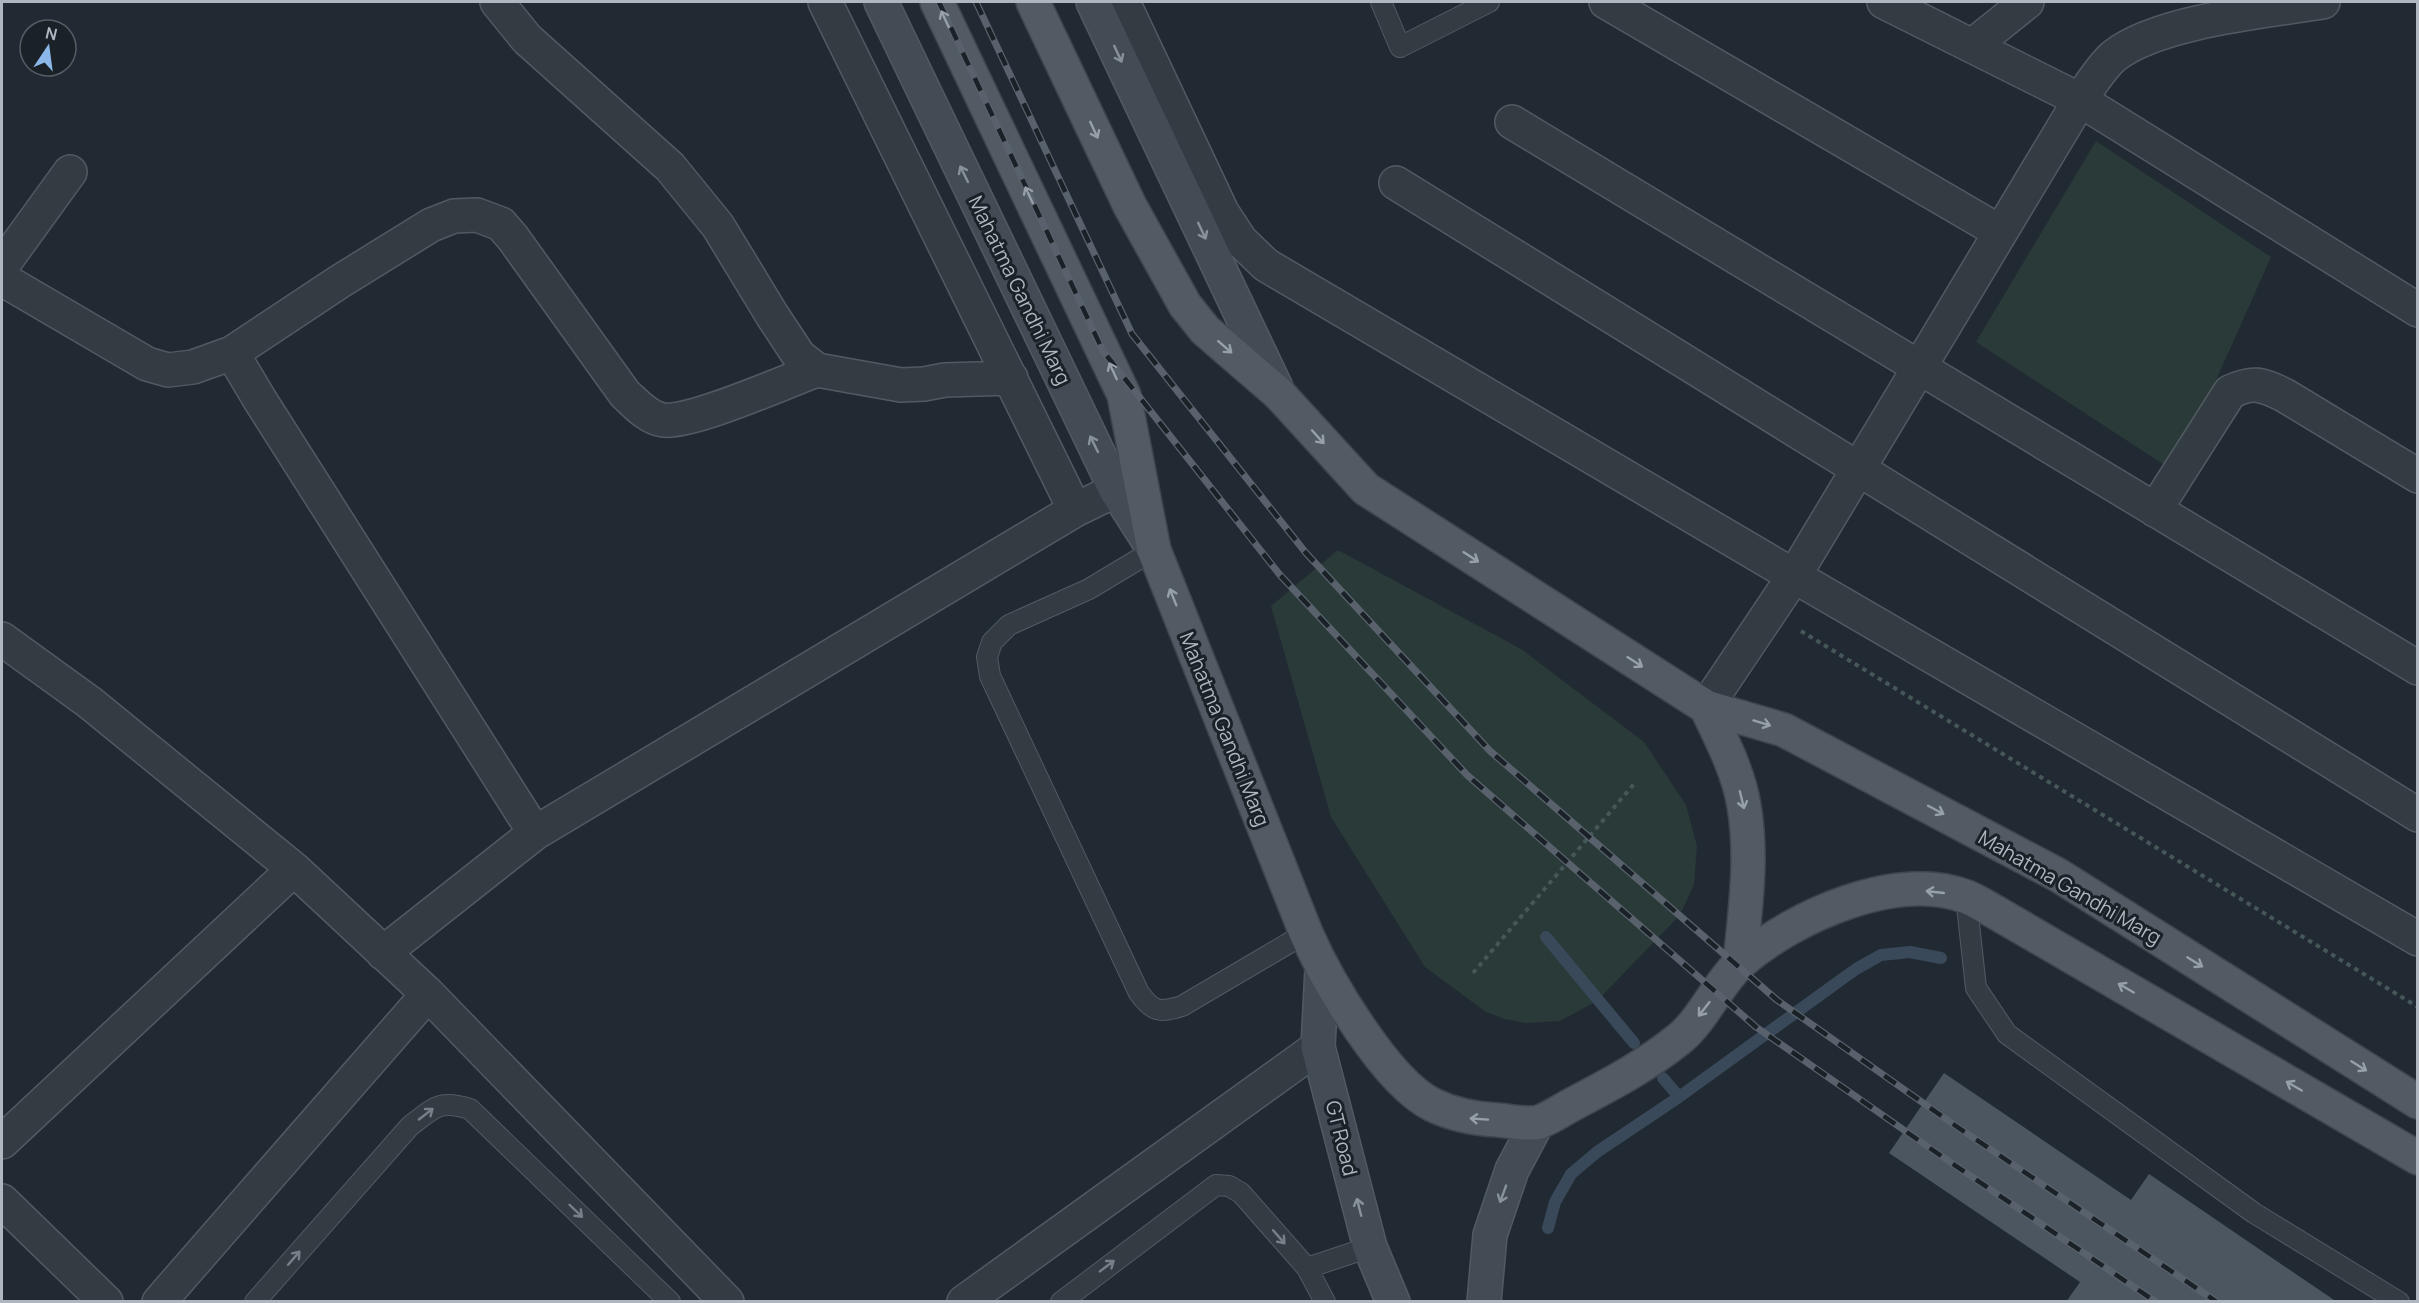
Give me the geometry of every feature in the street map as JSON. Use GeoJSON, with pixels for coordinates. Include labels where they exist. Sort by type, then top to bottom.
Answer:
{"type":"FeatureCollection","features":[{"type":"Feature","properties":{"kind":"main road","name":"Mahatma Gandhi Marg"},"geometry":{"type":"LineString","coordinates":[[881,2],[1116,490],[1154,550],[1305,933],[1322,969],[1384,1062],[1405,1086],[1432,1105],[1469,1118],[1537,1123]]}},
{"type":"Feature","properties":{"kind":"main road"},"geometry":{"type":"LineString","coordinates":[[937,2],[1125,395],[1154,550]]}},
{"type":"Feature","properties":{"kind":"main road"},"geometry":{"type":"LineString","coordinates":[[1033,2],[1130,206],[1185,305],[1204,330],[1279,394]]}},
{"type":"Feature","properties":{"kind":"main road","name":"Mahatma Gandhi Marg"},"geometry":{"type":"LineString","coordinates":[[1093,2],[1279,394],[1366,489],[1706,707],[1784,730],[2058,875],[2418,1102]]}},
{"type":"Feature","properties":{"kind":"main road"},"geometry":{"type":"LineString","coordinates":[[1706,707],[1724,743],[1744,804],[1748,836],[1748,873],[1740,963]]}},
{"type":"Feature","properties":{"kind":"main road"},"geometry":{"type":"LineString","coordinates":[[1484,1302],[1490,1235],[1512,1170],[1537,1123],[1624,1078],[1681,1038],[1740,963],[1796,923],[1828,908],[1864,897],[1899,891],[1934,891],[1966,897],[2418,1158]]}},
{"type":"Feature","properties":{"kind":"main road","name":"GT Road"},"geometry":{"type":"LineString","coordinates":[[1322,969],[1318,1047],[1370,1247],[1393,1302]]}},
{"type":"Feature","properties":{"kind":"street"},"geometry":{"type":"LineString","coordinates":[[497,2],[527,39],[670,167],[718,226],[799,356],[817,370],[901,385],[945,380],[1011,378]]}},
{"type":"Feature","properties":{"kind":"street"},"geometry":{"type":"LineString","coordinates":[[825,2],[1075,510]]}},
{"type":"Feature","properties":{"kind":"street"},"geometry":{"type":"LineString","coordinates":[[1123,2],[1222,212],[1241,241],[1266,265],[2418,939]]}},
{"type":"Feature","properties":{"kind":"street"},"geometry":{"type":"LineString","coordinates":[[1606,2],[2000,232]]}},
{"type":"Feature","properties":{"kind":"street"},"geometry":{"type":"LineString","coordinates":[[1884,2],[2080,100],[2418,310]]}},
{"type":"Feature","properties":{"kind":"street"},"geometry":{"type":"LineString","coordinates":[[1972,46],[2027,2]]}},
{"type":"Feature","properties":{"kind":"street"},"geometry":{"type":"LineString","coordinates":[[1706,707],[1794,576],[2080,100],[2114,56],[2146,39],[2193,24],[2323,2]]}},
{"type":"Feature","properties":{"kind":"street"},"geometry":{"type":"LineString","coordinates":[[1512,122],[2418,668]]}},
{"type":"Feature","properties":{"kind":"street"},"geometry":{"type":"LineString","coordinates":[[2,266],[70,172]]}},
{"type":"Feature","properties":{"kind":"street"},"geometry":{"type":"LineString","coordinates":[[1396,183],[2418,815]]}},
{"type":"Feature","properties":{"kind":"street"},"geometry":{"type":"LineString","coordinates":[[2,279],[147,364],[168,370],[193,367],[232,353],[339,282],[431,225],[454,216],[477,215],[501,224],[625,394],[642,410],[661,420],[677,420],[709,410],[817,370]]}},
{"type":"Feature","properties":{"kind":"street"},"geometry":{"type":"LineString","coordinates":[[232,353],[535,833]]}},
{"type":"Feature","properties":{"kind":"street"},"geometry":{"type":"LineString","coordinates":[[2155,510],[2230,392],[2244,385],[2264,385],[2284,395],[2418,476]]}},
{"type":"Feature","properties":{"kind":"street"},"geometry":{"type":"LineString","coordinates":[[382,953],[535,833],[1075,510],[1116,490]]}},
{"type":"Feature","properties":{"kind":"street"},"geometry":{"type":"LineString","coordinates":[[2,639],[89,702],[294,869],[428,994],[727,1302]]}},
{"type":"Feature","properties":{"kind":"street"},"geometry":{"type":"LineString","coordinates":[[2,1142],[294,869]]}},
{"type":"Feature","properties":{"kind":"street"},"geometry":{"type":"LineString","coordinates":[[159,1302],[428,994]]}},
{"type":"Feature","properties":{"kind":"street"},"geometry":{"type":"LineString","coordinates":[[964,1302],[1318,1047]]}},
{"type":"Feature","properties":{"kind":"street"},"geometry":{"type":"LineString","coordinates":[[2,1201],[106,1302]]}},
{"type":"Feature","properties":{"kind":"lane"},"geometry":{"type":"LineString","coordinates":[[1381,2],[1400,47],[1489,2]]}},
{"type":"Feature","properties":{"kind":"lane"},"geometry":{"type":"LineString","coordinates":[[1154,550],[1089,589],[1009,626],[992,642],[987,657],[990,676],[1139,993],[1149,1006],[1164,1011],[1182,1006],[1305,933]]}},
{"type":"Feature","properties":{"kind":"lane"},"geometry":{"type":"LineString","coordinates":[[1966,897],[1976,987],[2007,1034],[2254,1213],[2399,1302]]}},
{"type":"Feature","properties":{"kind":"lane"},"geometry":{"type":"LineString","coordinates":[[255,1302],[410,1126],[436,1107],[453,1103],[471,1109],[670,1302]]}},
{"type":"Feature","properties":{"kind":"lane"},"geometry":{"type":"LineString","coordinates":[[1060,1302],[1216,1185],[1229,1186],[1241,1193],[1307,1268],[1325,1302]]}},
{"type":"Feature","properties":{"kind":"lane"},"geometry":{"type":"LineString","coordinates":[[1307,1268],[1370,1247]]}},
{"type":"Feature","properties":{"kind":"path"},"geometry":{"type":"LineString","coordinates":[[1769,612],[2418,1007]]}},
{"type":"Feature","properties":{"kind":"path"},"geometry":{"type":"LineString","coordinates":[[1473,973],[1634,784]]}},
{"type":"Feature","properties":{"kind":"shaded area"},"geometry":{"type":"Polygon","coordinates":[[[2096,141],[2271,257],[2175,472],[1976,342],[2096,141]]]}},
{"type":"Feature","properties":{"kind":"shaded area"},"geometry":{"type":"Polygon","coordinates":[[[1338,550],[1521,649],[1644,742],[1686,805],[1697,846],[1694,884],[1679,916],[1597,1001],[1560,1021],[1525,1023],[1486,1012],[1425,967],[1331,817],[1271,606],[1338,550]]]}},
{"type":"Feature","properties":{"kind":"building"},"geometry":{"type":"Polygon","coordinates":[[[1944,1073],[2131,1200],[2149,1174],[2337,1302],[2066,1302],[2080,1282],[1889,1153],[1944,1073]]]}},
{"type":"Feature","properties":{"kind":"waterway"},"geometry":{"type":"LineString","coordinates":[[1546,937],[1634,1043]]}},
{"type":"Feature","properties":{"kind":"waterway"},"geometry":{"type":"LineString","coordinates":[[1548,1228],[1555,1202],[1571,1174],[1597,1152],[1679,1097],[1856,969],[1881,955],[1910,952],[1941,958]]}},
{"type":"Feature","properties":{"kind":"waterway"},"geometry":{"type":"LineString","coordinates":[[1663,1078],[1679,1097]]}},
{"type":"Feature","properties":{"kind":"railway"},"geometry":{"type":"LineString","coordinates":[[939,2],[1103,351],[1280,575],[1467,775],[1756,1027],[2156,1302]]}},
{"type":"Feature","properties":{"kind":"railway"},"geometry":{"type":"LineString","coordinates":[[976,2],[1132,334],[1306,553],[1490,751],[1777,1000],[1953,1124],[2217,1302]]}}]}
